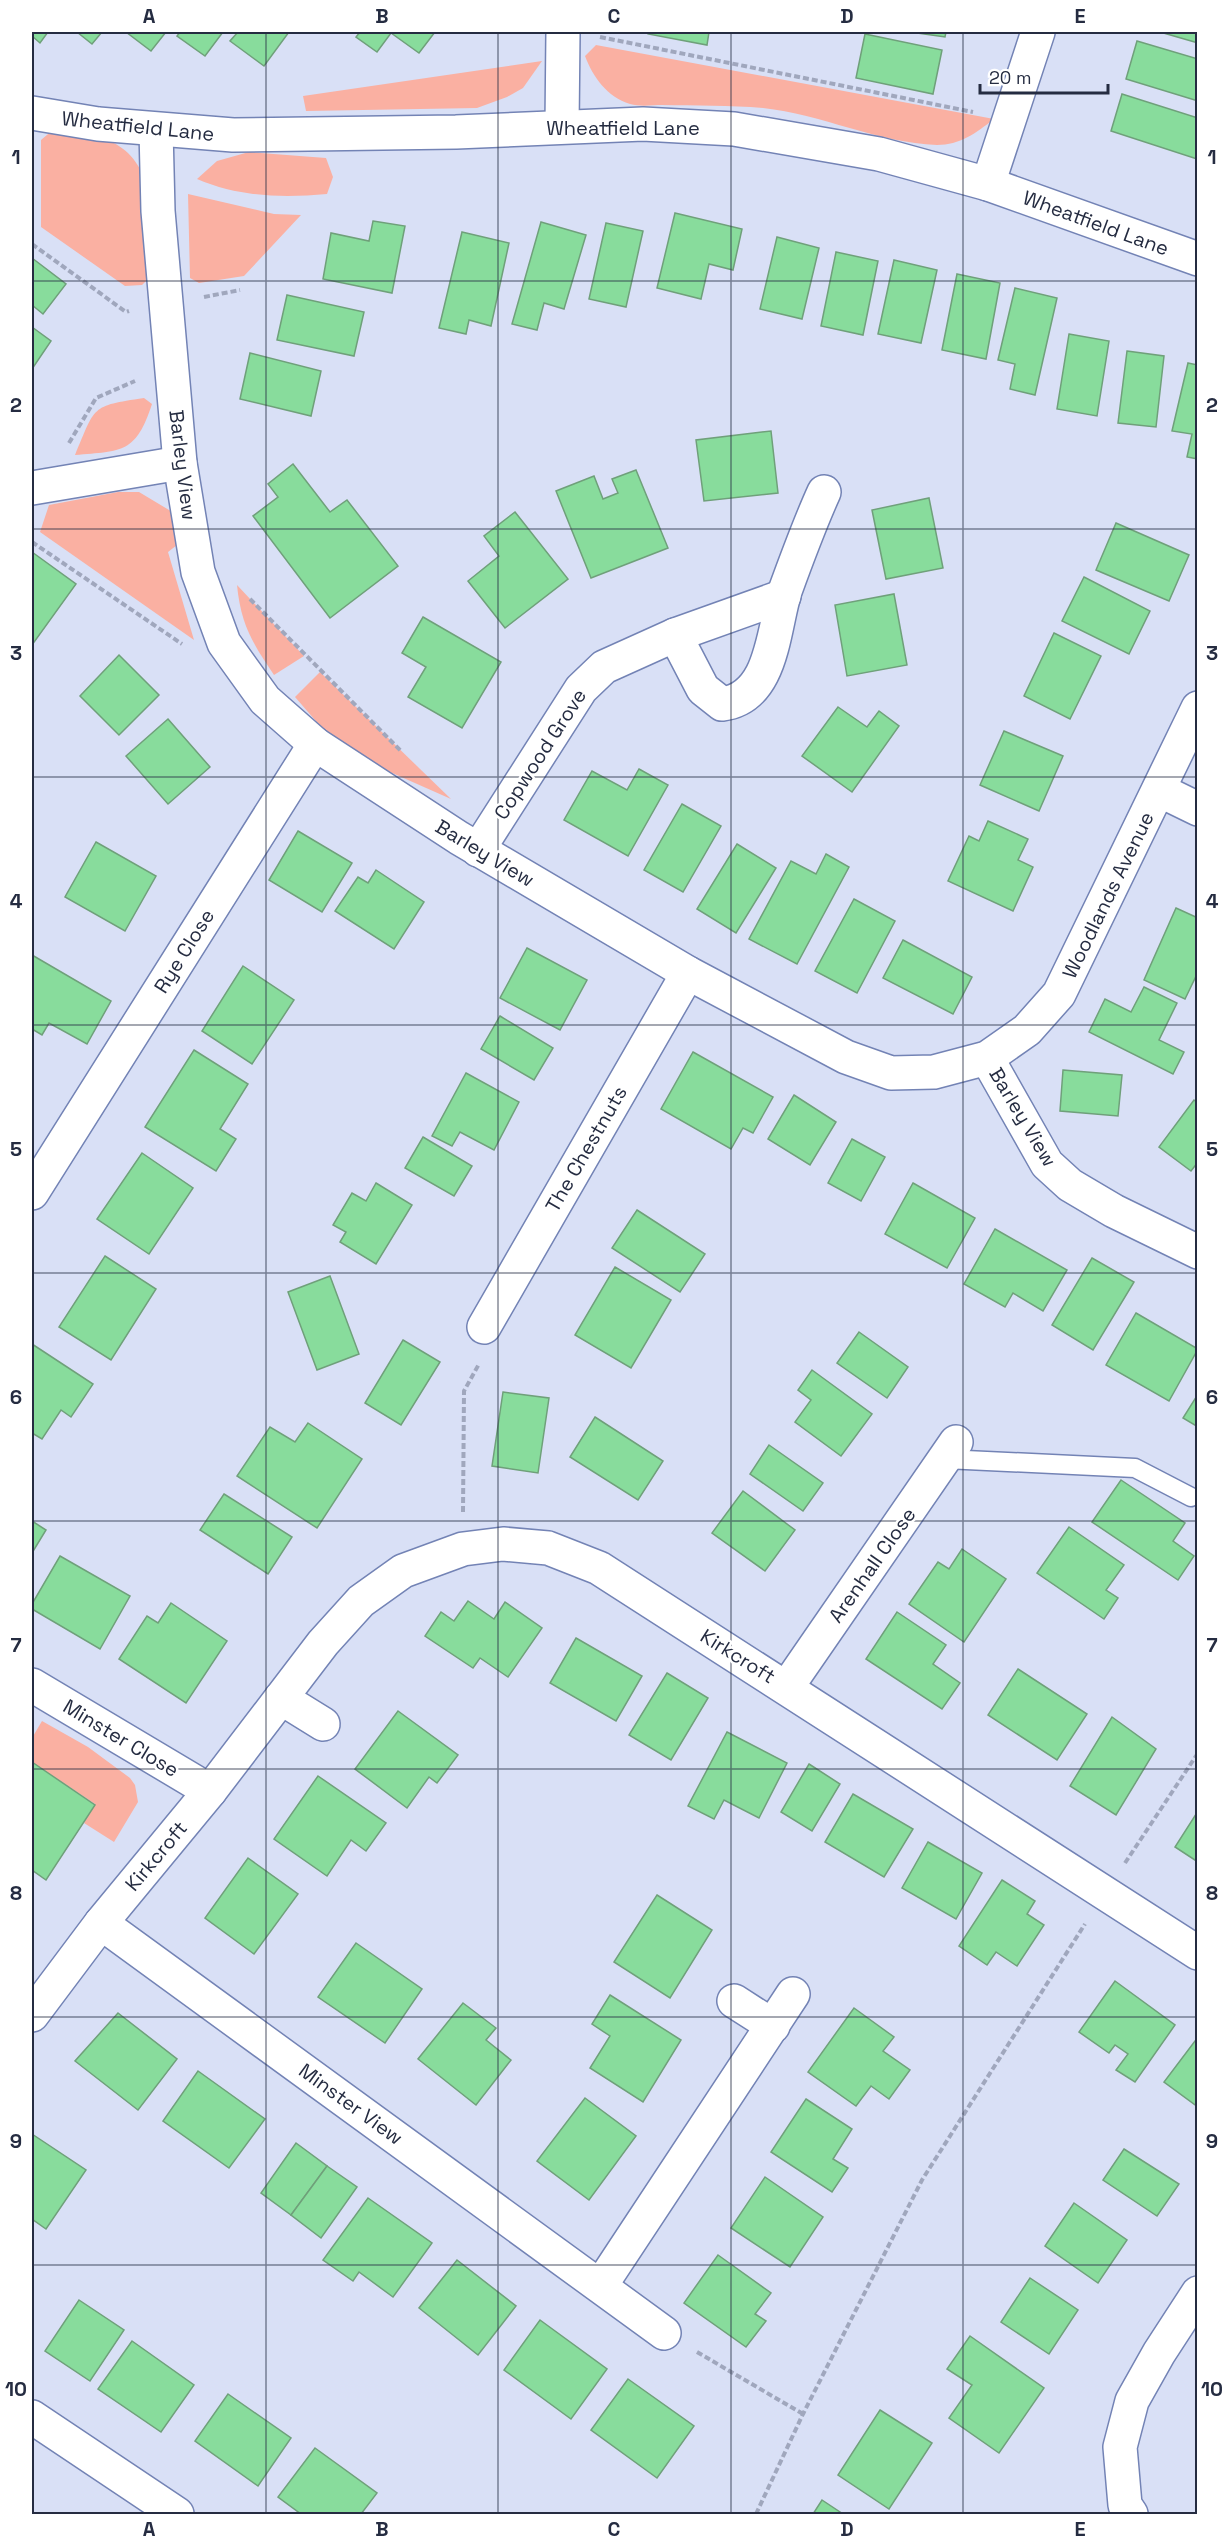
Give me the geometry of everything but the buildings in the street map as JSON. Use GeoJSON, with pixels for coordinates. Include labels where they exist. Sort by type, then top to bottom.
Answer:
{"type":"FeatureCollection","features":[{"type":"Feature","properties":{"kind":"street"},"geometry":{"type":"LineString","coordinates":[[988,184],[1038,32]]}},
{"type":"Feature","properties":{"kind":"street"},"geometry":{"type":"LineString","coordinates":[[561,126],[562,42]]}},
{"type":"Feature","properties":{"kind":"street","name":"Wheatfield Lane"},"geometry":{"type":"LineString","coordinates":[[32,113],[156,130],[300,135],[456,132],[643,124],[734,129],[879,154],[988,184],[1197,259]]}},
{"type":"Feature","properties":{"kind":"street","name":"Barley View"},"geometry":{"type":"LineString","coordinates":[[156,130],[158,211],[180,463],[198,572],[224,643],[265,700],[315,744],[478,850],[688,973],[846,1057],[891,1073],[934,1072],[987,1058],[1047,1164],[1070,1185],[1114,1211],[1197,1252]]}},
{"type":"Feature","properties":{"kind":"street"},"geometry":{"type":"LineString","coordinates":[[43,485],[180,463]]}},
{"type":"Feature","properties":{"kind":"street"},"geometry":{"type":"LineString","coordinates":[[675,635],[703,688],[722,704],[738,702],[754,685],[773,649],[784,596],[803,537],[824,492]]}},
{"type":"Feature","properties":{"kind":"street","name":"Copwood Grove"},"geometry":{"type":"LineString","coordinates":[[478,850],[581,689],[604,667],[675,635],[784,596]]}},
{"type":"Feature","properties":{"kind":"street","name":"Woodlands Avenue"},"geometry":{"type":"LineString","coordinates":[[987,1058],[1027,1030],[1059,994],[1197,708]]}},
{"type":"Feature","properties":{"kind":"street","name":"Rye Close"},"geometry":{"type":"LineString","coordinates":[[32,1193],[43,1151],[315,744]]}},
{"type":"Feature","properties":{"kind":"street"},"geometry":{"type":"LineString","coordinates":[[1159,790],[1197,809]]}},
{"type":"Feature","properties":{"kind":"street","name":"The Chestnuts"},"geometry":{"type":"LineString","coordinates":[[484,1327],[688,973]]}},
{"type":"Feature","properties":{"kind":"street","name":"Arenhall Close"},"geometry":{"type":"LineString","coordinates":[[787,1687],[951,1450]]}},
{"type":"Feature","properties":{"kind":"street","name":"Kirkcroft"},"geometry":{"type":"LineString","coordinates":[[32,2015],[101,1923],[210,1791],[323,1642],[361,1601],[403,1571],[463,1549],[503,1544],[548,1548],[599,1568],[1197,1953]]}},
{"type":"Feature","properties":{"kind":"street","name":"Minster Close"},"geometry":{"type":"LineString","coordinates":[[32,1685],[210,1791]]}},
{"type":"Feature","properties":{"kind":"street"},"geometry":{"type":"LineString","coordinates":[[281,1698],[322,1724]]}},
{"type":"Feature","properties":{"kind":"street","name":"Minster View"},"geometry":{"type":"LineString","coordinates":[[101,1923],[664,2333]]}},
{"type":"Feature","properties":{"kind":"street"},"geometry":{"type":"LineString","coordinates":[[601,2285],[794,1994]]}},
{"type":"Feature","properties":{"kind":"street"},"geometry":{"type":"LineString","coordinates":[[734,2001],[773,2026]]}},
{"type":"Feature","properties":{"kind":"street"},"geometry":{"type":"LineString","coordinates":[[1122,2511],[1120,2447],[1132,2401],[1197,2293]]}},
{"type":"Feature","properties":{"kind":"street"},"geometry":{"type":"LineString","coordinates":[[32,2417],[177,2514]]}},
{"type":"Feature","properties":{"kind":"lane"},"geometry":{"type":"LineString","coordinates":[[951,1450],[1136,1468],[1191,1497]]}},
{"type":"Feature","properties":{"kind":"path"},"geometry":{"type":"LineString","coordinates":[[562,42],[597,36],[1011,119]]}},
{"type":"Feature","properties":{"kind":"path"},"geometry":{"type":"LineString","coordinates":[[43,485],[96,398],[171,366]]}},
{"type":"Feature","properties":{"kind":"path"},"geometry":{"type":"LineString","coordinates":[[32,542],[194,653],[224,643]]}},
{"type":"Feature","properties":{"kind":"path"},"geometry":{"type":"LineString","coordinates":[[245,593],[320,672],[402,752]]}},
{"type":"Feature","properties":{"kind":"path"},"geometry":{"type":"LineString","coordinates":[[463,1549],[464,1391],[488,1349],[484,1327]]}},
{"type":"Feature","properties":{"kind":"path"},"geometry":{"type":"LineString","coordinates":[[756,2514],[803,2414],[922,2180],[1104,1894],[1197,1753]]}},
{"type":"Feature","properties":{"kind":"path"},"geometry":{"type":"LineString","coordinates":[[664,2333],[803,2414]]}},
{"type":"Feature","properties":{"kind":"shaded area"},"geometry":{"type":"Polygon","coordinates":[[[596,45],[994,119],[960,140],[937,145],[893,139],[806,116],[763,108],[634,105],[614,96],[597,79],[585,56],[596,45]]]}},
{"type":"Feature","properties":{"kind":"shaded area"},"geometry":{"type":"Polygon","coordinates":[[[542,61],[523,88],[507,97],[477,108],[306,111],[303,96],[542,61]]]}},
{"type":"Feature","properties":{"kind":"shaded area"},"geometry":{"type":"Polygon","coordinates":[[[54,129],[104,139],[122,148],[135,161],[144,177],[151,215],[152,275],[142,285],[125,286],[41,227],[41,140],[54,129]]]}},
{"type":"Feature","properties":{"kind":"shaded area"},"geometry":{"type":"Polygon","coordinates":[[[249,152],[326,158],[333,177],[327,194],[261,195],[229,190],[197,179],[217,161],[249,152]]]}},
{"type":"Feature","properties":{"kind":"shaded area"},"geometry":{"type":"Polygon","coordinates":[[[188,194],[274,214],[301,215],[244,276],[199,283],[190,278],[188,194]]]}},
{"type":"Feature","properties":{"kind":"shaded area"},"geometry":{"type":"Polygon","coordinates":[[[144,398],[152,404],[140,432],[133,441],[116,450],[75,455],[97,411],[113,403],[144,398]]]}},
{"type":"Feature","properties":{"kind":"shaded area"},"geometry":{"type":"Polygon","coordinates":[[[118,492],[139,492],[174,513],[177,545],[168,552],[194,640],[40,532],[49,505],[118,492]]]}},
{"type":"Feature","properties":{"kind":"shaded area"},"geometry":{"type":"Polygon","coordinates":[[[237,585],[304,656],[274,675],[249,633],[241,611],[237,585]]]}},
{"type":"Feature","properties":{"kind":"shaded area"},"geometry":{"type":"Polygon","coordinates":[[[320,672],[451,799],[390,772],[322,728],[295,697],[320,672]]]}},
{"type":"Feature","properties":{"kind":"shaded area"},"geometry":{"type":"Polygon","coordinates":[[[42,1721],[88,1747],[130,1778],[135,1785],[138,1802],[114,1842],[84,1823],[95,1804],[32,1762],[32,1738],[42,1721]]]}}]}
